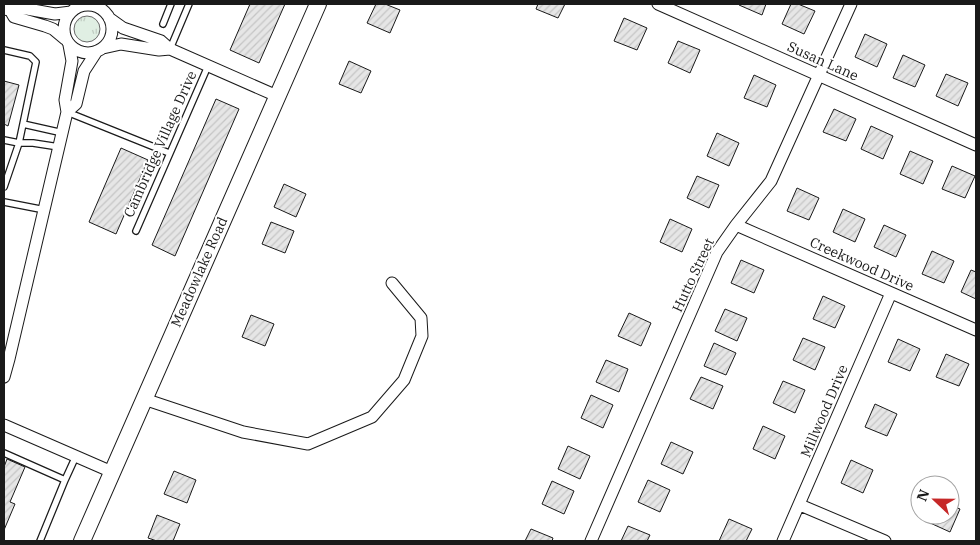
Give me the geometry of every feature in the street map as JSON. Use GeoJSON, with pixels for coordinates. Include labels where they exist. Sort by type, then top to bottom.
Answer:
{"type":"FeatureCollection","features":[{"type":"Feature","properties":{"kind":"street","name":"Meadowlake Road"},"geometry":{"type":"LineString","coordinates":[[82,541],[318,4]]}},
{"type":"Feature","properties":{"kind":"street","name":"Susan Lane"},"geometry":{"type":"LineString","coordinates":[[658,4],[976,145]]}},
{"type":"Feature","properties":{"kind":"street","name":"Hutto Street"},"geometry":{"type":"LineString","coordinates":[[591,541],[717,252],[771,181],[850,4]]}},
{"type":"Feature","properties":{"kind":"street"},"geometry":{"type":"LineString","coordinates":[[170,49],[159,50],[121,44],[88,54],[81,53],[53,29],[14,17],[7,10],[16,6],[55,14],[93,6],[106,12],[123,28],[161,41],[170,49],[277,96]]}},
{"type":"Feature","properties":{"kind":"street"},"geometry":{"type":"LineString","coordinates":[[4,377],[10,359],[63,133],[67,112],[65,100],[72,61],[64,25],[77,8]]}},
{"type":"Feature","properties":{"kind":"street"},"geometry":{"type":"LineString","coordinates":[[67,112],[76,104],[84,71],[100,50],[108,43],[112,27],[106,12]]}},
{"type":"Feature","properties":{"kind":"street","name":"Creekwood Drive"},"geometry":{"type":"LineString","coordinates":[[736,225],[976,330]]}},
{"type":"Feature","properties":{"kind":"street"},"geometry":{"type":"LineString","coordinates":[[144,398],[244,432],[308,444],[372,417],[404,380],[422,336],[421,318],[392,283]]}},
{"type":"Feature","properties":{"kind":"street","name":"Millwood Drive"},"geometry":{"type":"LineString","coordinates":[[784,541],[891,293]]}},
{"type":"Feature","properties":{"kind":"street"},"geometry":{"type":"LineString","coordinates":[[4,425],[112,472]]}},
{"type":"Feature","properties":{"kind":"street"},"geometry":{"type":"LineString","coordinates":[[800,505],[885,541]]}},
{"type":"Feature","properties":{"kind":"lane"},"geometry":{"type":"LineString","coordinates":[[163,24],[171,4]]}},
{"type":"Feature","properties":{"kind":"lane"},"geometry":{"type":"LineString","coordinates":[[170,49],[189,4]]}},
{"type":"Feature","properties":{"kind":"lane"},"geometry":{"type":"LineString","coordinates":[[4,50],[30,56],[36,62],[19,143],[4,187]]}},
{"type":"Feature","properties":{"kind":"lane","name":"Cambridge Village Drive"},"geometry":{"type":"LineString","coordinates":[[136,231],[208,66]]}},
{"type":"Feature","properties":{"kind":"lane"},"geometry":{"type":"LineString","coordinates":[[67,112],[169,154]]}},
{"type":"Feature","properties":{"kind":"lane"},"geometry":{"type":"LineString","coordinates":[[23,124],[63,133]]}},
{"type":"Feature","properties":{"kind":"lane"},"geometry":{"type":"LineString","coordinates":[[4,140],[59,148]]}},
{"type":"Feature","properties":{"kind":"lane"},"geometry":{"type":"LineString","coordinates":[[4,202],[44,210]]}},
{"type":"Feature","properties":{"kind":"lane"},"geometry":{"type":"LineString","coordinates":[[4,453],[65,480]]}},
{"type":"Feature","properties":{"kind":"lane"},"geometry":{"type":"LineString","coordinates":[[40,541],[76,456]]}},
{"type":"Feature","properties":{"kind":"green space"},"geometry":{"type":"Polygon","coordinates":[[[87,16],[96,20],[100,29],[96,38],[87,42],[78,38],[74,29],[78,20],[87,16]]]}},
{"type":"Feature","properties":{"kind":"building"},"geometry":{"type":"Polygon","coordinates":[[[250,4],[285,4],[259,63],[230,50],[250,4]]]}},
{"type":"Feature","properties":{"kind":"building"},"geometry":{"type":"Polygon","coordinates":[[[376,4],[385,4],[400,10],[390,33],[367,23],[376,4]]]}},
{"type":"Feature","properties":{"kind":"building"},"geometry":{"type":"Polygon","coordinates":[[[538,4],[565,4],[558,18],[536,9],[538,4]]]}},
{"type":"Feature","properties":{"kind":"building"},"geometry":{"type":"Polygon","coordinates":[[[740,4],[766,4],[762,15],[740,4]]]}},
{"type":"Feature","properties":{"kind":"building"},"geometry":{"type":"Polygon","coordinates":[[[791,4],[798,4],[815,11],[804,34],[782,24],[791,4]]]}},
{"type":"Feature","properties":{"kind":"building"},"geometry":{"type":"Polygon","coordinates":[[[624,18],[647,28],[637,50],[614,41],[624,18]]]}},
{"type":"Feature","properties":{"kind":"building"},"geometry":{"type":"Polygon","coordinates":[[[865,34],[887,44],[877,67],[855,57],[865,34]]]}},
{"type":"Feature","properties":{"kind":"building"},"geometry":{"type":"Polygon","coordinates":[[[678,41],[700,50],[690,73],[668,63],[678,41]]]}},
{"type":"Feature","properties":{"kind":"building"},"geometry":{"type":"Polygon","coordinates":[[[903,55],[925,65],[915,87],[893,78],[903,55]]]}},
{"type":"Feature","properties":{"kind":"building"},"geometry":{"type":"Polygon","coordinates":[[[349,61],[371,71],[361,93],[339,84],[349,61]]]}},
{"type":"Feature","properties":{"kind":"building"},"geometry":{"type":"Polygon","coordinates":[[[946,74],[968,83],[958,106],[936,96],[946,74]]]}},
{"type":"Feature","properties":{"kind":"building"},"geometry":{"type":"Polygon","coordinates":[[[754,75],[776,85],[767,107],[744,98],[754,75]]]}},
{"type":"Feature","properties":{"kind":"building"},"geometry":{"type":"Polygon","coordinates":[[[4,81],[19,85],[8,126],[4,124],[4,81]]]}},
{"type":"Feature","properties":{"kind":"building"},"geometry":{"type":"Polygon","coordinates":[[[216,99],[239,109],[175,256],[152,245],[216,99]]]}},
{"type":"Feature","properties":{"kind":"building"},"geometry":{"type":"Polygon","coordinates":[[[834,109],[856,119],[846,141],[823,132],[834,109]]]}},
{"type":"Feature","properties":{"kind":"building"},"geometry":{"type":"Polygon","coordinates":[[[871,126],[893,136],[883,159],[861,149],[871,126]]]}},
{"type":"Feature","properties":{"kind":"building"},"geometry":{"type":"Polygon","coordinates":[[[717,133],[739,143],[729,166],[707,156],[717,133]]]}},
{"type":"Feature","properties":{"kind":"building"},"geometry":{"type":"Polygon","coordinates":[[[121,148],[148,160],[116,234],[89,222],[121,148]]]}},
{"type":"Feature","properties":{"kind":"building"},"geometry":{"type":"Polygon","coordinates":[[[910,151],[933,161],[923,184],[900,174],[910,151]]]}},
{"type":"Feature","properties":{"kind":"building"},"geometry":{"type":"Polygon","coordinates":[[[952,166],[975,176],[965,198],[942,189],[952,166]]]}},
{"type":"Feature","properties":{"kind":"building"},"geometry":{"type":"Polygon","coordinates":[[[697,176],[719,185],[709,208],[687,198],[697,176]]]}},
{"type":"Feature","properties":{"kind":"building"},"geometry":{"type":"Polygon","coordinates":[[[284,184],[306,194],[296,217],[274,207],[284,184]]]}},
{"type":"Feature","properties":{"kind":"building"},"geometry":{"type":"Polygon","coordinates":[[[797,188],[819,198],[809,220],[787,211],[797,188]]]}},
{"type":"Feature","properties":{"kind":"building"},"geometry":{"type":"Polygon","coordinates":[[[843,209],[865,219],[855,242],[833,232],[843,209]]]}},
{"type":"Feature","properties":{"kind":"building"},"geometry":{"type":"Polygon","coordinates":[[[670,219],[692,229],[682,252],[660,242],[670,219]]]}},
{"type":"Feature","properties":{"kind":"building"},"geometry":{"type":"Polygon","coordinates":[[[271,222],[294,231],[285,253],[262,244],[271,222]]]}},
{"type":"Feature","properties":{"kind":"building"},"geometry":{"type":"Polygon","coordinates":[[[884,225],[906,235],[896,257],[874,247],[884,225]]]}},
{"type":"Feature","properties":{"kind":"building"},"geometry":{"type":"Polygon","coordinates":[[[932,251],[954,261],[944,283],[922,274],[932,251]]]}},
{"type":"Feature","properties":{"kind":"building"},"geometry":{"type":"Polygon","coordinates":[[[741,260],[764,270],[754,293],[731,283],[741,260]]]}},
{"type":"Feature","properties":{"kind":"building"},"geometry":{"type":"Polygon","coordinates":[[[971,270],[976,272],[976,299],[961,292],[971,270]]]}},
{"type":"Feature","properties":{"kind":"building"},"geometry":{"type":"Polygon","coordinates":[[[823,296],[845,306],[835,328],[813,319],[823,296]]]}},
{"type":"Feature","properties":{"kind":"building"},"geometry":{"type":"Polygon","coordinates":[[[725,309],[747,318],[737,341],[715,331],[725,309]]]}},
{"type":"Feature","properties":{"kind":"building"},"geometry":{"type":"Polygon","coordinates":[[[629,313],[651,323],[641,346],[618,336],[629,313]]]}},
{"type":"Feature","properties":{"kind":"building"},"geometry":{"type":"Polygon","coordinates":[[[251,315],[274,324],[265,346],[242,337],[251,315]]]}},
{"type":"Feature","properties":{"kind":"building"},"geometry":{"type":"Polygon","coordinates":[[[803,338],[825,347],[815,370],[793,360],[803,338]]]}},
{"type":"Feature","properties":{"kind":"building"},"geometry":{"type":"Polygon","coordinates":[[[898,339],[920,349],[910,371],[888,362],[898,339]]]}},
{"type":"Feature","properties":{"kind":"building"},"geometry":{"type":"Polygon","coordinates":[[[714,343],[736,353],[726,375],[704,366],[714,343]]]}},
{"type":"Feature","properties":{"kind":"building"},"geometry":{"type":"Polygon","coordinates":[[[946,354],[969,364],[959,386],[936,377],[946,354]]]}},
{"type":"Feature","properties":{"kind":"building"},"geometry":{"type":"Polygon","coordinates":[[[606,360],[628,369],[619,392],[596,382],[606,360]]]}},
{"type":"Feature","properties":{"kind":"building"},"geometry":{"type":"Polygon","coordinates":[[[701,377],[723,386],[713,409],[690,399],[701,377]]]}},
{"type":"Feature","properties":{"kind":"building"},"geometry":{"type":"Polygon","coordinates":[[[783,381],[805,390],[795,413],[773,403],[783,381]]]}},
{"type":"Feature","properties":{"kind":"building"},"geometry":{"type":"Polygon","coordinates":[[[591,395],[613,405],[603,428],[581,418],[591,395]]]}},
{"type":"Feature","properties":{"kind":"building"},"geometry":{"type":"Polygon","coordinates":[[[875,404],[897,414],[887,436],[865,427],[875,404]]]}},
{"type":"Feature","properties":{"kind":"building"},"geometry":{"type":"Polygon","coordinates":[[[763,426],[785,436],[775,459],[753,449],[763,426]]]}},
{"type":"Feature","properties":{"kind":"building"},"geometry":{"type":"Polygon","coordinates":[[[671,442],[693,452],[683,474],[661,464],[671,442]]]}},
{"type":"Feature","properties":{"kind":"building"},"geometry":{"type":"Polygon","coordinates":[[[568,446],[590,456],[580,479],[558,469],[568,446]]]}},
{"type":"Feature","properties":{"kind":"building"},"geometry":{"type":"Polygon","coordinates":[[[7,459],[25,467],[10,502],[15,504],[4,530],[4,467],[7,459]]]}},
{"type":"Feature","properties":{"kind":"building"},"geometry":{"type":"Polygon","coordinates":[[[851,460],[873,470],[863,493],[841,483],[851,460]]]}},
{"type":"Feature","properties":{"kind":"building"},"geometry":{"type":"Polygon","coordinates":[[[174,471],[196,480],[187,503],[164,494],[174,471]]]}},
{"type":"Feature","properties":{"kind":"building"},"geometry":{"type":"Polygon","coordinates":[[[648,480],[670,490],[660,512],[638,502],[648,480]]]}},
{"type":"Feature","properties":{"kind":"building"},"geometry":{"type":"Polygon","coordinates":[[[552,481],[574,491],[564,514],[542,504],[552,481]]]}},
{"type":"Feature","properties":{"kind":"building"},"geometry":{"type":"Polygon","coordinates":[[[157,515],[180,524],[173,541],[157,541],[148,538],[157,515]]]}},
{"type":"Feature","properties":{"kind":"building"},"geometry":{"type":"Polygon","coordinates":[[[729,519],[752,529],[746,541],[719,541],[729,519]]]}},
{"type":"Feature","properties":{"kind":"building"},"geometry":{"type":"Polygon","coordinates":[[[935,525],[953,525],[950,532],[935,525]]]}},
{"type":"Feature","properties":{"kind":"building"},"geometry":{"type":"Polygon","coordinates":[[[628,526],[650,535],[647,541],[621,541],[628,526]]]}},
{"type":"Feature","properties":{"kind":"building"},"geometry":{"type":"Polygon","coordinates":[[[531,529],[553,538],[552,541],[525,541],[531,529]]]}}]}
